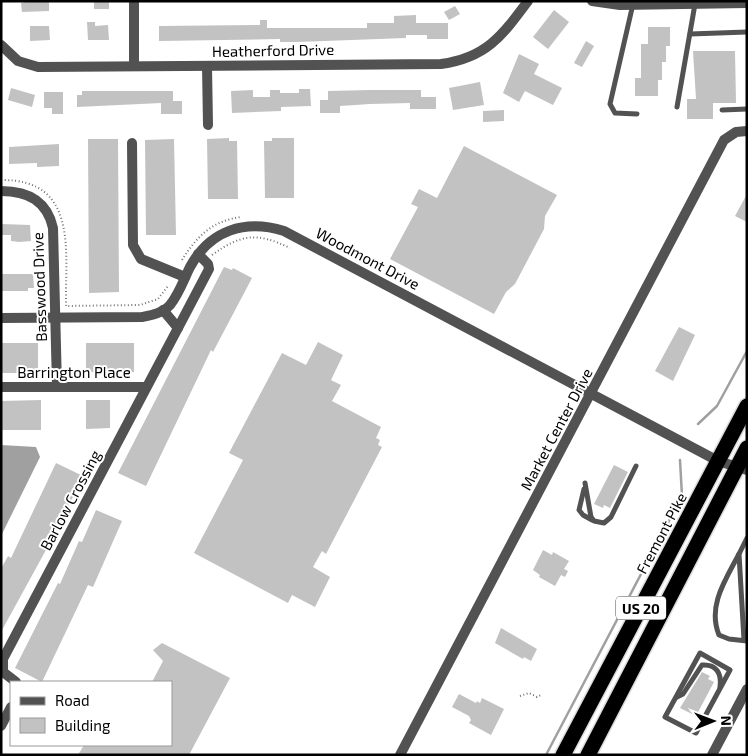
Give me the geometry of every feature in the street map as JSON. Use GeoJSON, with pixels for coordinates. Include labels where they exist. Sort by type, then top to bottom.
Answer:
{"type":"FeatureCollection","features":[{"type":"Feature","properties":{"kind":"highway","name":"Fremont Pike"},"geometry":{"type":"LineString","coordinates":[[588,755],[732,466],[747,406]]}},
{"type":"Feature","properties":{"kind":"highway","name":"Fremont Pike"},"geometry":{"type":"LineString","coordinates":[[563,755],[732,466],[747,448]]}},
{"type":"Feature","properties":{"kind":"street"},"geometry":{"type":"LineString","coordinates":[[134,1],[134,66]]}},
{"type":"Feature","properties":{"kind":"street","name":"Heatherford Drive"},"geometry":{"type":"LineString","coordinates":[[1,45],[12,57],[31,66],[207,66],[455,62],[475,55],[490,46],[528,1]]}},
{"type":"Feature","properties":{"kind":"street"},"geometry":{"type":"LineString","coordinates":[[592,1],[747,4]]}},
{"type":"Feature","properties":{"kind":"street"},"geometry":{"type":"LineString","coordinates":[[207,66],[208,125]]}},
{"type":"Feature","properties":{"kind":"street","name":"Market Center Drive"},"geometry":{"type":"LineString","coordinates":[[400,755],[592,395],[724,140],[736,132],[747,131]]}},
{"type":"Feature","properties":{"kind":"street"},"geometry":{"type":"LineString","coordinates":[[132,143],[133,245],[141,259],[185,277]]}},
{"type":"Feature","properties":{"kind":"street","name":"Basswood Drive"},"geometry":{"type":"LineString","coordinates":[[1,191],[28,194],[44,206],[51,217],[53,228],[57,386]]}},
{"type":"Feature","properties":{"kind":"street","name":"Woodmont Drive"},"geometry":{"type":"LineString","coordinates":[[163,310],[170,305],[198,254],[210,240],[232,228],[250,225],[284,231],[592,395],[732,466]]}},
{"type":"Feature","properties":{"kind":"street","name":"Barlow Crossing"},"geometry":{"type":"LineString","coordinates":[[15,681],[3,672],[3,659],[209,269],[208,264],[198,254]]}},
{"type":"Feature","properties":{"kind":"street"},"geometry":{"type":"LineString","coordinates":[[1,318],[142,317],[163,310],[178,328]]}},
{"type":"Feature","properties":{"kind":"street","name":"Barrington Place"},"geometry":{"type":"LineString","coordinates":[[1,386],[146,387]]}},
{"type":"Feature","properties":{"kind":"street"},"geometry":{"type":"LineString","coordinates":[[712,755],[747,689]]}},
{"type":"Feature","properties":{"kind":"street"},"geometry":{"type":"LineString","coordinates":[[1,726],[10,709]]}},
{"type":"Feature","properties":{"kind":"lane"},"geometry":{"type":"LineString","coordinates":[[633,3],[610,104],[614,114],[637,114]]}},
{"type":"Feature","properties":{"kind":"lane"},"geometry":{"type":"LineString","coordinates":[[677,107],[696,3]]}},
{"type":"Feature","properties":{"kind":"lane"},"geometry":{"type":"LineString","coordinates":[[690,34],[747,32]]}},
{"type":"Feature","properties":{"kind":"lane"},"geometry":{"type":"LineString","coordinates":[[722,110],[747,109]]}},
{"type":"Feature","properties":{"kind":"lane"},"geometry":{"type":"LineString","coordinates":[[594,521],[589,513],[585,483],[579,510],[583,515],[594,521],[607,521],[636,466]]}},
{"type":"Feature","properties":{"kind":"lane"},"geometry":{"type":"LineString","coordinates":[[739,554],[746,641],[728,639],[719,635],[716,627],[716,598],[747,538]]}},
{"type":"Feature","properties":{"kind":"lane"},"geometry":{"type":"LineString","coordinates":[[700,653],[730,670],[718,692],[696,733],[665,717],[700,653]]}},
{"type":"Feature","properties":{"kind":"lane"},"geometry":{"type":"LineString","coordinates":[[676,697],[684,694],[702,664],[708,664],[719,671],[721,677],[718,692]]}},
{"type":"Feature","properties":{"kind":"path"},"geometry":{"type":"LineString","coordinates":[[212,255],[230,243],[247,237],[270,239],[290,248]]}},
{"type":"Feature","properties":{"kind":"path"},"geometry":{"type":"LineString","coordinates":[[66,306],[140,305],[158,299],[168,286]]}},
{"type":"Feature","properties":{"kind":"path"},"geometry":{"type":"LineString","coordinates":[[520,696],[529,693],[537,697],[541,695]]}},
{"type":"Feature","properties":{"kind":"shaded area"},"geometry":{"type":"Polygon","coordinates":[[[1,445],[36,447],[40,457],[1,536],[1,445]]]}},
{"type":"Feature","properties":{"kind":"building"},"geometry":{"type":"Polygon","coordinates":[[[49,1],[49,11],[22,12],[21,3],[49,1]]]}},
{"type":"Feature","properties":{"kind":"building"},"geometry":{"type":"Polygon","coordinates":[[[94,1],[109,1],[109,9],[94,9],[94,1]]]}},
{"type":"Feature","properties":{"kind":"building"},"geometry":{"type":"Polygon","coordinates":[[[455,6],[460,14],[449,20],[444,12],[455,6]]]}},
{"type":"Feature","properties":{"kind":"building"},"geometry":{"type":"Polygon","coordinates":[[[554,10],[569,22],[548,49],[533,37],[554,10]]]}},
{"type":"Feature","properties":{"kind":"building"},"geometry":{"type":"Polygon","coordinates":[[[416,15],[416,23],[448,23],[448,39],[427,39],[427,35],[406,35],[406,38],[297,42],[280,42],[280,39],[159,41],[159,26],[260,25],[260,20],[267,20],[267,28],[367,28],[367,23],[394,23],[394,16],[416,15]]]}},
{"type":"Feature","properties":{"kind":"building"},"geometry":{"type":"Polygon","coordinates":[[[87,22],[95,22],[95,26],[108,25],[109,40],[88,40],[87,22]]]}},
{"type":"Feature","properties":{"kind":"building"},"geometry":{"type":"Polygon","coordinates":[[[30,26],[49,26],[50,40],[30,41],[30,26]]]}},
{"type":"Feature","properties":{"kind":"building"},"geometry":{"type":"Polygon","coordinates":[[[648,27],[670,27],[670,46],[666,46],[666,62],[662,62],[662,80],[658,80],[658,96],[635,96],[635,78],[641,78],[641,44],[648,44],[648,27]]]}},
{"type":"Feature","properties":{"kind":"building"},"geometry":{"type":"Polygon","coordinates":[[[586,41],[594,46],[582,67],[574,63],[586,41]]]}},
{"type":"Feature","properties":{"kind":"building"},"geometry":{"type":"Polygon","coordinates":[[[693,51],[735,51],[736,103],[713,103],[713,119],[687,119],[687,99],[696,99],[693,51]]]}},
{"type":"Feature","properties":{"kind":"building"},"geometry":{"type":"Polygon","coordinates":[[[519,54],[539,64],[534,74],[562,88],[553,105],[525,91],[519,102],[503,93],[519,54]]]}},
{"type":"Feature","properties":{"kind":"building"},"geometry":{"type":"Polygon","coordinates":[[[480,82],[484,105],[453,110],[449,88],[480,82]]]}},
{"type":"Feature","properties":{"kind":"building"},"geometry":{"type":"Polygon","coordinates":[[[11,88],[35,95],[32,107],[8,100],[11,88]]]}},
{"type":"Feature","properties":{"kind":"building"},"geometry":{"type":"Polygon","coordinates":[[[299,89],[310,89],[311,106],[281,107],[281,111],[232,113],[231,91],[253,90],[253,97],[270,97],[270,90],[280,90],[280,93],[299,93],[299,89]]]}},
{"type":"Feature","properties":{"kind":"building"},"geometry":{"type":"Polygon","coordinates":[[[421,90],[421,97],[436,97],[436,109],[410,109],[410,103],[370,104],[340,106],[340,113],[320,113],[320,100],[328,100],[328,91],[421,90]]]}},
{"type":"Feature","properties":{"kind":"building"},"geometry":{"type":"Polygon","coordinates":[[[82,91],[173,91],[173,101],[182,101],[182,114],[161,114],[161,103],[77,107],[77,95],[82,95],[82,91]]]}},
{"type":"Feature","properties":{"kind":"building"},"geometry":{"type":"Polygon","coordinates":[[[44,92],[63,92],[63,114],[52,114],[52,108],[44,108],[44,92]]]}},
{"type":"Feature","properties":{"kind":"building"},"geometry":{"type":"Polygon","coordinates":[[[504,110],[504,121],[483,122],[483,111],[504,110]]]}},
{"type":"Feature","properties":{"kind":"building"},"geometry":{"type":"Polygon","coordinates":[[[229,138],[229,141],[237,141],[238,199],[208,199],[207,139],[229,138]]]}},
{"type":"Feature","properties":{"kind":"building"},"geometry":{"type":"Polygon","coordinates":[[[272,138],[294,138],[294,198],[265,198],[264,141],[272,141],[272,138]]]}},
{"type":"Feature","properties":{"kind":"building"},"geometry":{"type":"Polygon","coordinates":[[[88,139],[118,139],[119,292],[89,293],[88,139]]]}},
{"type":"Feature","properties":{"kind":"building"},"geometry":{"type":"Polygon","coordinates":[[[174,139],[176,235],[146,235],[145,140],[174,139]]]}},
{"type":"Feature","properties":{"kind":"building"},"geometry":{"type":"Polygon","coordinates":[[[59,144],[59,166],[37,167],[37,163],[9,164],[9,147],[59,144]]]}},
{"type":"Feature","properties":{"kind":"building"},"geometry":{"type":"Polygon","coordinates":[[[464,146],[557,195],[545,216],[544,229],[515,284],[506,292],[494,314],[390,259],[418,207],[411,204],[419,189],[437,198],[464,146]]]}},
{"type":"Feature","properties":{"kind":"building"},"geometry":{"type":"Polygon","coordinates":[[[747,194],[747,222],[735,216],[747,194]]]}},
{"type":"Feature","properties":{"kind":"building"},"geometry":{"type":"Polygon","coordinates":[[[1,224],[30,225],[31,241],[11,241],[11,235],[1,235],[1,224]]]}},
{"type":"Feature","properties":{"kind":"building"},"geometry":{"type":"Polygon","coordinates":[[[224,267],[232,270],[233,268],[252,278],[213,352],[211,350],[146,486],[118,473],[224,267]]]}},
{"type":"Feature","properties":{"kind":"building"},"geometry":{"type":"Polygon","coordinates":[[[1,274],[33,274],[34,288],[28,288],[28,291],[1,291],[1,274]]]}},
{"type":"Feature","properties":{"kind":"building"},"geometry":{"type":"Polygon","coordinates":[[[679,327],[695,335],[673,381],[655,371],[679,327]]]}},
{"type":"Feature","properties":{"kind":"building"},"geometry":{"type":"Polygon","coordinates":[[[318,342],[343,355],[331,380],[341,385],[332,401],[381,427],[376,438],[380,440],[378,445],[382,447],[326,554],[322,551],[313,567],[330,577],[315,607],[292,595],[288,603],[194,553],[243,460],[229,453],[282,353],[306,365],[318,342]]]}},
{"type":"Feature","properties":{"kind":"building"},"geometry":{"type":"Polygon","coordinates":[[[1,343],[38,343],[38,373],[1,373],[1,343]]]}},
{"type":"Feature","properties":{"kind":"building"},"geometry":{"type":"Polygon","coordinates":[[[86,343],[134,343],[134,372],[86,372],[86,343]]]}},
{"type":"Feature","properties":{"kind":"building"},"geometry":{"type":"Polygon","coordinates":[[[41,400],[41,430],[1,430],[1,401],[41,400]]]}},
{"type":"Feature","properties":{"kind":"building"},"geometry":{"type":"Polygon","coordinates":[[[86,400],[110,400],[110,428],[86,429],[86,400]]]}},
{"type":"Feature","properties":{"kind":"building"},"geometry":{"type":"Polygon","coordinates":[[[56,463],[83,476],[58,528],[1,632],[1,569],[8,556],[11,558],[56,463]]]}},
{"type":"Feature","properties":{"kind":"building"},"geometry":{"type":"Polygon","coordinates":[[[614,465],[628,472],[610,508],[604,505],[603,508],[594,504],[614,465]]]}},
{"type":"Feature","properties":{"kind":"building"},"geometry":{"type":"Polygon","coordinates":[[[96,510],[122,521],[93,587],[88,585],[42,681],[40,681],[15,668],[58,583],[60,584],[79,541],[82,542],[96,510]]]}},
{"type":"Feature","properties":{"kind":"building"},"geometry":{"type":"Polygon","coordinates":[[[543,550],[552,555],[553,552],[569,561],[564,569],[568,571],[565,577],[561,575],[555,586],[539,577],[540,575],[533,570],[543,550]]]}},
{"type":"Feature","properties":{"kind":"building"},"geometry":{"type":"Polygon","coordinates":[[[501,628],[537,649],[531,661],[524,657],[523,659],[495,643],[501,628]]]}},
{"type":"Feature","properties":{"kind":"building"},"geometry":{"type":"Polygon","coordinates":[[[162,643],[230,678],[189,755],[78,755],[83,746],[172,746],[172,681],[153,681],[163,661],[153,650],[162,643]]]}},
{"type":"Feature","properties":{"kind":"building"},"geometry":{"type":"Polygon","coordinates":[[[702,672],[710,676],[708,679],[714,682],[696,716],[680,708],[702,672]]]}},
{"type":"Feature","properties":{"kind":"building"},"geometry":{"type":"Polygon","coordinates":[[[459,694],[476,703],[477,701],[480,703],[482,698],[504,709],[491,735],[469,723],[471,720],[469,716],[452,707],[459,694]]]}},
{"type":"Feature","properties":{"kind":"waterway"},"geometry":{"type":"LineString","coordinates":[[698,424],[717,406],[747,351]]}},
{"type":"Feature","properties":{"kind":"waterway"},"geometry":{"type":"LineString","coordinates":[[546,755],[682,496],[680,460]]}}]}
